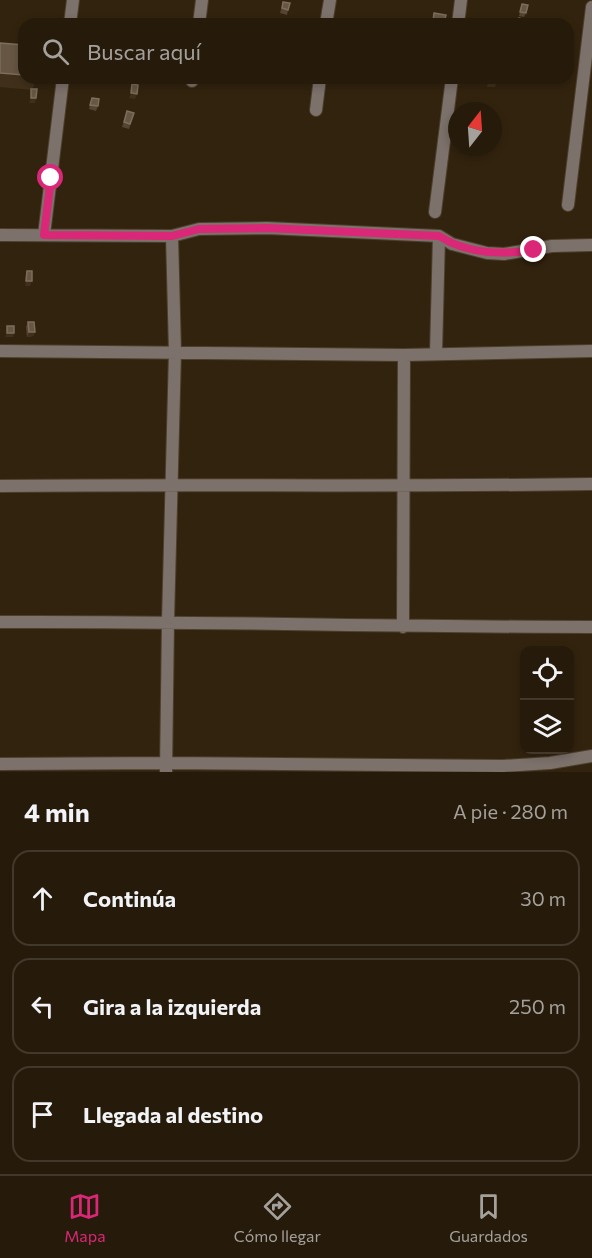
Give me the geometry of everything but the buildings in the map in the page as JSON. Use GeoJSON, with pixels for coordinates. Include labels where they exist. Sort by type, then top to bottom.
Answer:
{"type":"FeatureCollection","features":[{"type":"Feature","properties":{"kind":"street"},"geometry":{"type":"LineString","coordinates":[[71,18],[73,0]]}},
{"type":"Feature","properties":{"kind":"street"},"geometry":{"type":"LineString","coordinates":[[200,18],[202,0]]}},
{"type":"Feature","properties":{"kind":"street"},"geometry":{"type":"LineString","coordinates":[[328,18],[330,0]]}},
{"type":"Feature","properties":{"kind":"street"},"geometry":{"type":"LineString","coordinates":[[460,18],[461,0]]}},
{"type":"Feature","properties":{"kind":"street"},"geometry":{"type":"LineString","coordinates":[[568,205],[592,7]]}},
{"type":"Feature","properties":{"kind":"street"},"geometry":{"type":"LineString","coordinates":[[44,235],[62,84]]}},
{"type":"Feature","properties":{"kind":"street"},"geometry":{"type":"LineString","coordinates":[[316,110],[319,84]]}},
{"type":"Feature","properties":{"kind":"street"},"geometry":{"type":"LineString","coordinates":[[435,212],[451,84]]}},
{"type":"Feature","properties":{"kind":"street"},"geometry":{"type":"LineString","coordinates":[[0,235],[172,236],[199,229],[267,228],[439,236],[452,244],[496,253],[552,246],[592,245]]}},
{"type":"Feature","properties":{"kind":"street"},"geometry":{"type":"LineString","coordinates":[[166,767],[175,352],[172,236]]}},
{"type":"Feature","properties":{"kind":"street"},"geometry":{"type":"LineString","coordinates":[[436,353],[439,236]]}},
{"type":"Feature","properties":{"kind":"street"},"geometry":{"type":"LineString","coordinates":[[0,351],[404,355],[592,351]]}},
{"type":"Feature","properties":{"kind":"street"},"geometry":{"type":"LineString","coordinates":[[403,627],[404,355]]}},
{"type":"Feature","properties":{"kind":"street"},"geometry":{"type":"LineString","coordinates":[[0,486],[171,484],[403,487],[592,484]]}},
{"type":"Feature","properties":{"kind":"street"},"geometry":{"type":"LineString","coordinates":[[0,622],[168,621],[403,627],[592,627]]}},
{"type":"Feature","properties":{"kind":"street"},"geometry":{"type":"LineString","coordinates":[[0,764],[166,767],[503,766],[592,756]]}},
{"type":"Feature","properties":{"kind":"route"},"geometry":{"type":"LineString","coordinates":[[51,178],[44,235],[172,236],[199,229],[267,228],[439,236],[452,244],[504,254],[534,250]]}}]}
